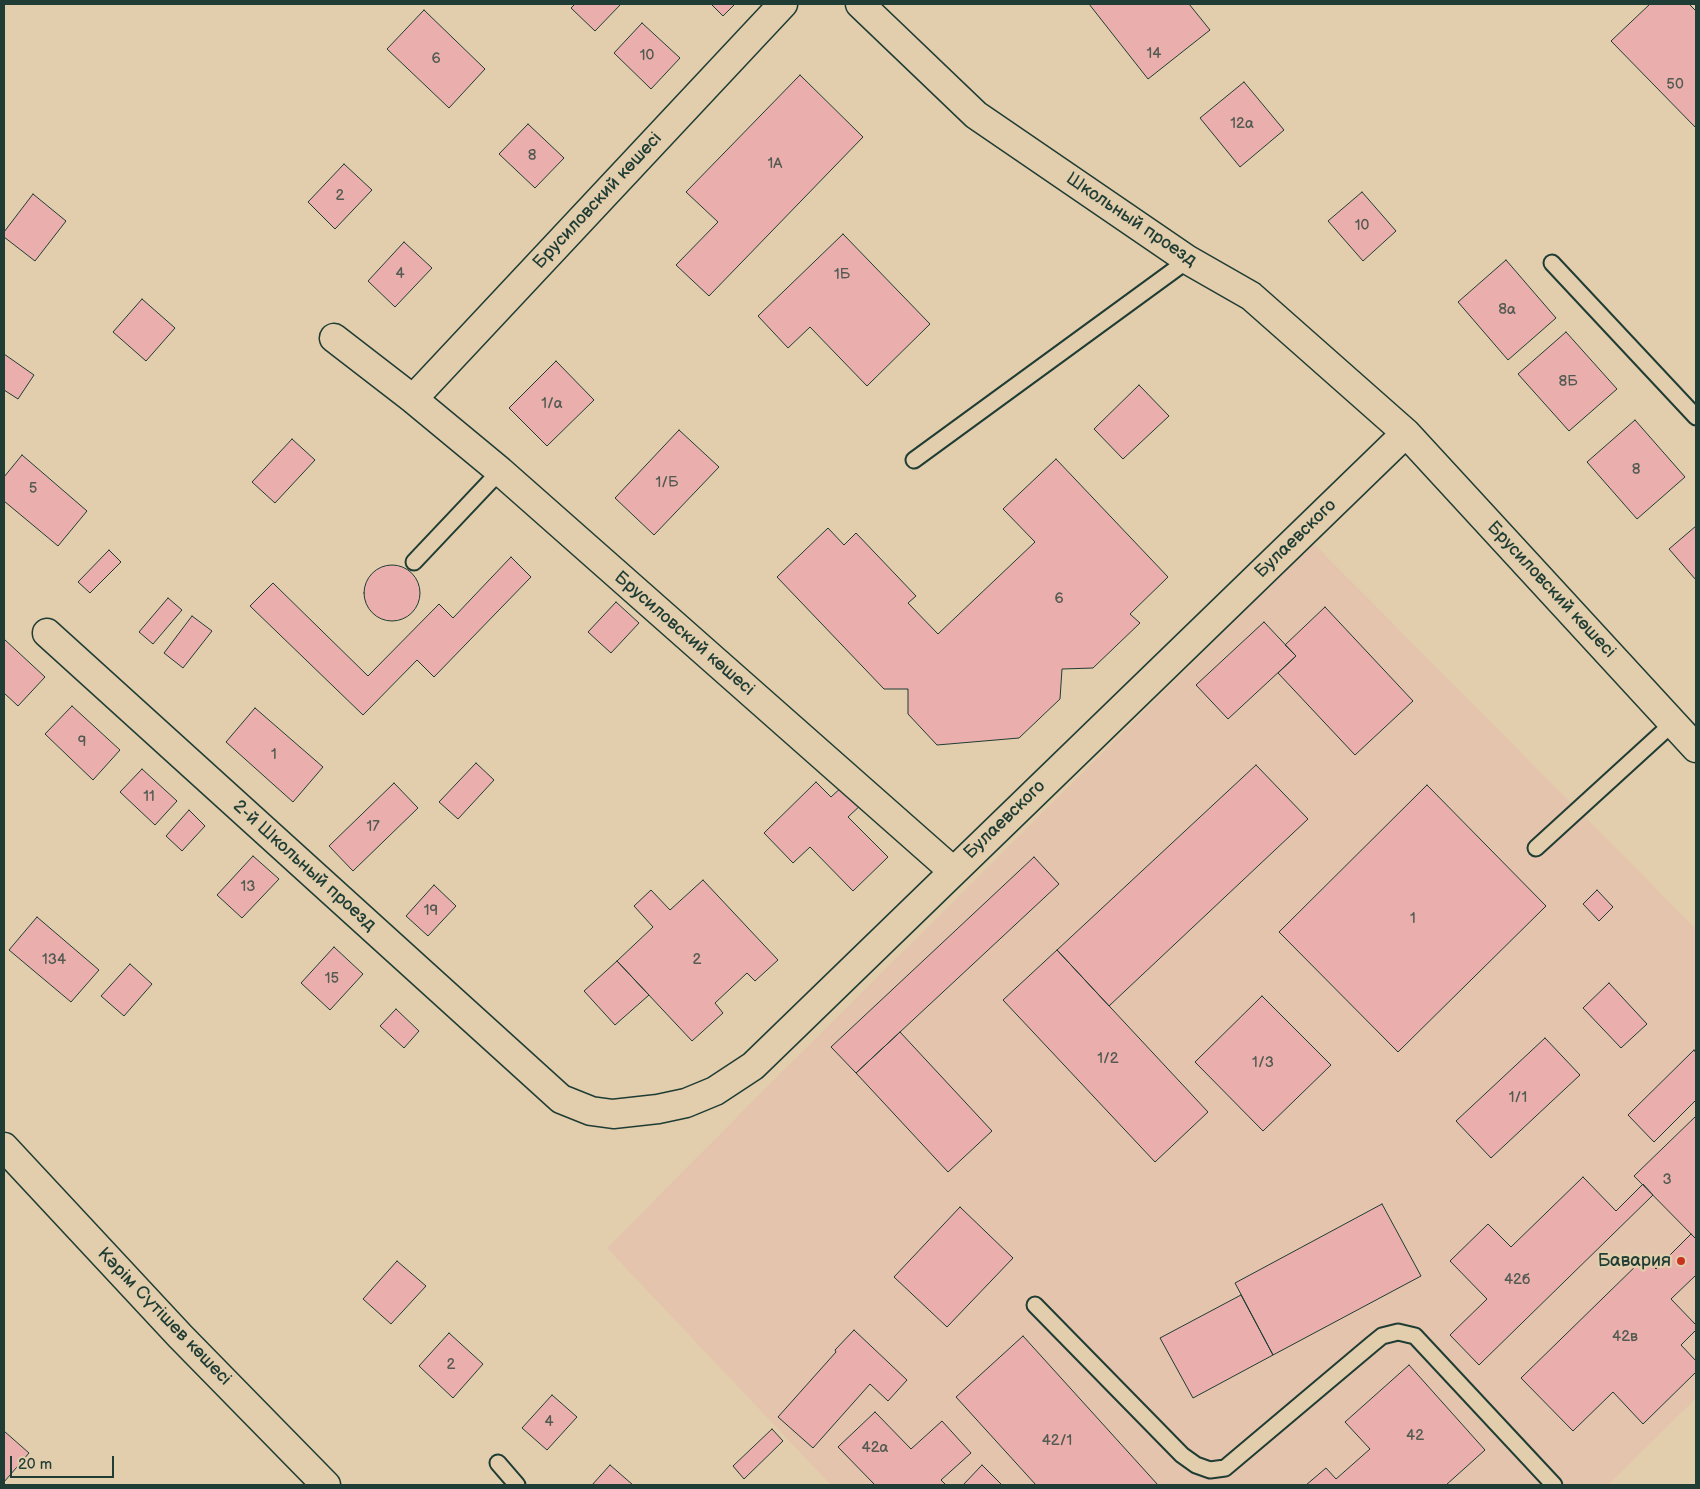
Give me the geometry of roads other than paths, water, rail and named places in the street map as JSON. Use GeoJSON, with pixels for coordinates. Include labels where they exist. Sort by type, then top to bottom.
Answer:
{"type":"FeatureCollection","features":[{"type":"Feature","properties":{"kind":"street","name":"Брусиловский көшесі"},"geometry":{"type":"LineString","coordinates":[[413,399],[783,4]]}},
{"type":"Feature","properties":{"kind":"street","name":"Школьный проезд"},"geometry":{"type":"LineString","coordinates":[[860,4],[976,115],[1188,260],[1251,296],[1406,433]]}},
{"type":"Feature","properties":{"kind":"street","name":"Брусиловский көшесі"},"geometry":{"type":"LineString","coordinates":[[334,338],[413,399],[500,471],[953,871]]}},
{"type":"Feature","properties":{"kind":"street","name":"Брусиловский көшесі"},"geometry":{"type":"LineString","coordinates":[[1406,433],[1696,748]]}},
{"type":"Feature","properties":{"kind":"street","name":"Булаевского"},"geometry":{"type":"LineString","coordinates":[[561,1099],[592,1111],[613,1114],[658,1109],[686,1103],[715,1091],[753,1066],[1406,433]]}},
{"type":"Feature","properties":{"kind":"street","name":"2-й Школьный проезд"},"geometry":{"type":"LineString","coordinates":[[47,633],[561,1099]]}},
{"type":"Feature","properties":{"kind":"street","name":"Кәрім Сүтішев көшесі"},"geometry":{"type":"LineString","coordinates":[[4,1147],[180,1336],[326,1485]]}},
{"type":"Feature","properties":{"kind":"lane"},"geometry":{"type":"LineString","coordinates":[[914,460],[1188,260]]}},
{"type":"Feature","properties":{"kind":"lane"},"geometry":{"type":"LineString","coordinates":[[1552,263],[1696,417]]}},
{"type":"Feature","properties":{"kind":"lane"},"geometry":{"type":"LineString","coordinates":[[414,562],[500,471]]}},
{"type":"Feature","properties":{"kind":"lane"},"geometry":{"type":"LineString","coordinates":[[1536,848],[1673,724]]}},
{"type":"Feature","properties":{"kind":"lane"},"geometry":{"type":"LineString","coordinates":[[1035,1305],[1182,1455],[1196,1465],[1210,1470],[1225,1468],[1382,1336],[1398,1332],[1415,1336],[1554,1485]]}},
{"type":"Feature","properties":{"kind":"lane"},"geometry":{"type":"LineString","coordinates":[[498,1463],[516,1485]]}},
{"type":"Feature","properties":{"kind":"place","name":"Бавария"},"geometry":{"type":"Point","coordinates":[1681,1261]}}]}
